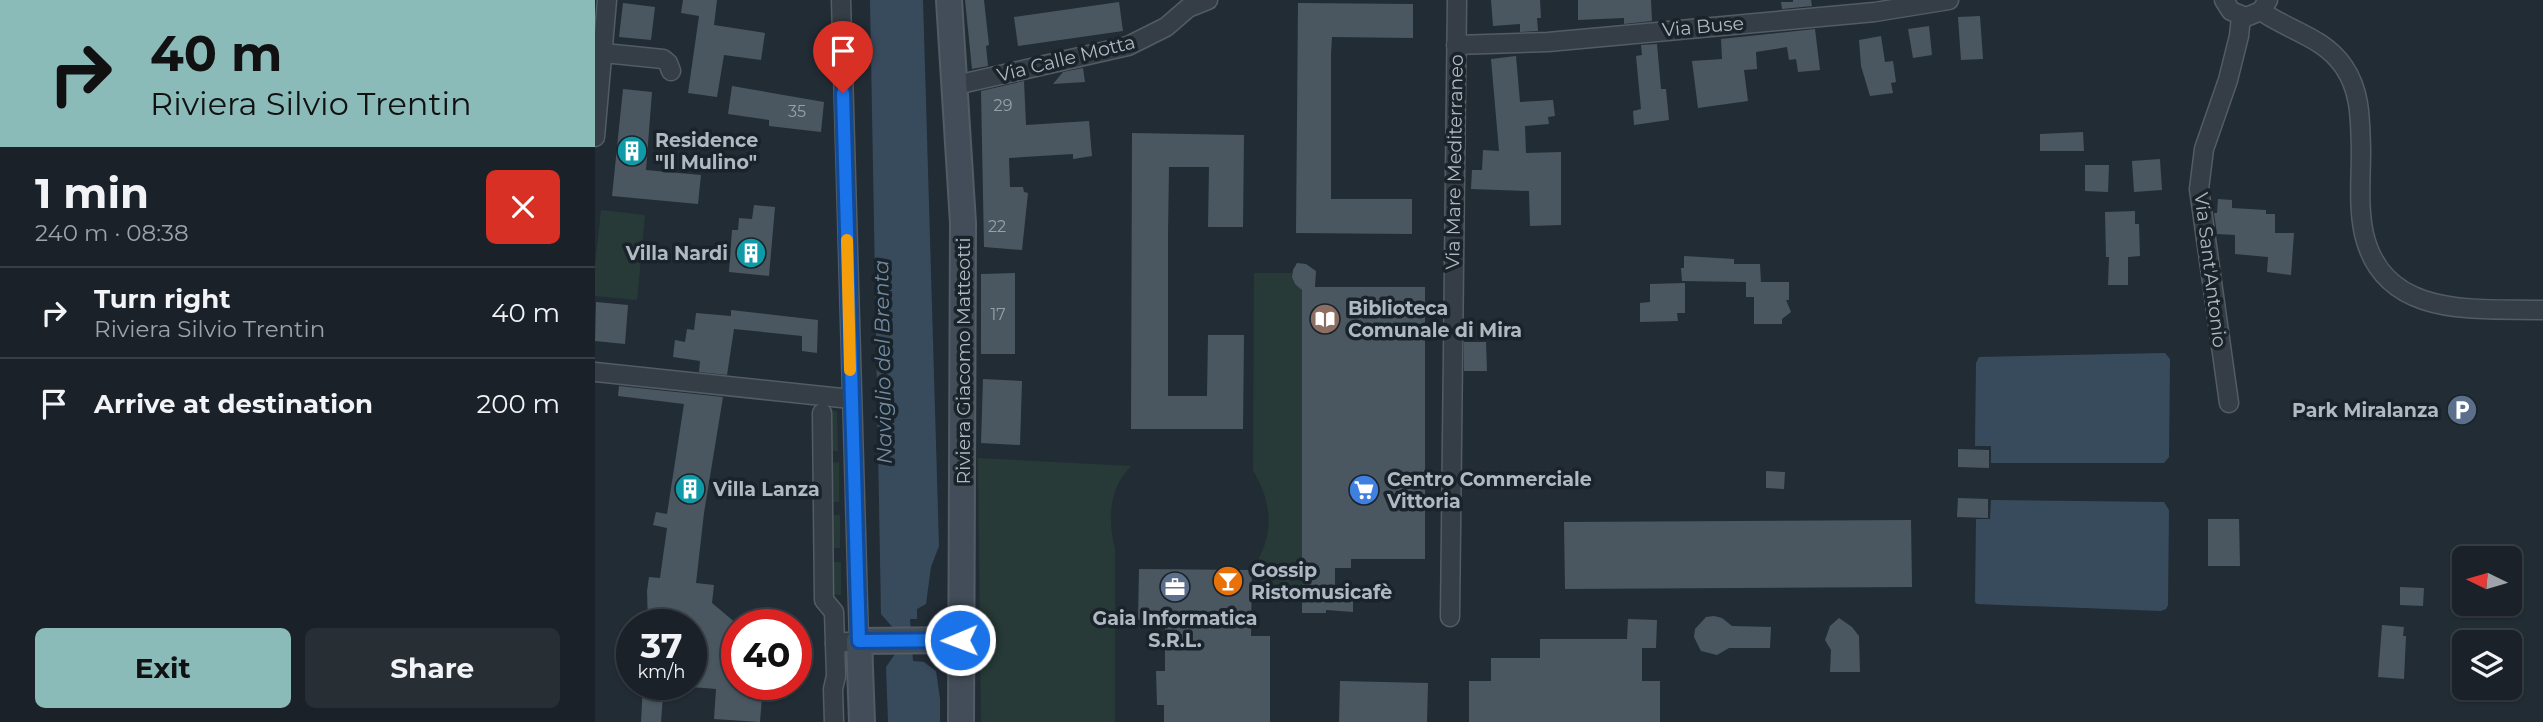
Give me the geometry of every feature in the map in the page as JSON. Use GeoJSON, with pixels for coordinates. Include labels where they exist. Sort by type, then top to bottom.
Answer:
{"type":"FeatureCollection","features":[{"type":"Feature","properties":{"kind":"street"},"geometry":{"type":"LineString","coordinates":[[595,137],[607,0]]}},
{"type":"Feature","properties":{"kind":"street"},"geometry":{"type":"LineString","coordinates":[[834,722],[847,642],[851,399],[841,0]]}},
{"type":"Feature","properties":{"kind":"street","name":"Riviera Giacomo Matteotti"},"geometry":{"type":"LineString","coordinates":[[949,0],[963,223],[961,722]]}},
{"type":"Feature","properties":{"kind":"street","name":"Via Calle Motta"},"geometry":{"type":"LineString","coordinates":[[956,85],[1128,46],[1166,27],[1188,8],[1207,0]]}},
{"type":"Feature","properties":{"kind":"street","name":"Via Mare Mediterraneo"},"geometry":{"type":"LineString","coordinates":[[1450,617],[1457,0]]}},
{"type":"Feature","properties":{"kind":"street","name":"Via Buse"},"geometry":{"type":"LineString","coordinates":[[1456,44],[1548,42],[1875,12],[1949,0]]}},
{"type":"Feature","properties":{"kind":"street"},"geometry":{"type":"LineString","coordinates":[[2224,0],[2231,11],[2241,17],[2252,16],[2265,6],[2321,42],[2339,59],[2352,79],[2360,114],[2364,235],[2374,259],[2389,279],[2409,295],[2433,304],[2543,310]]}},
{"type":"Feature","properties":{"kind":"street","name":"Via Sant'Antonio"},"geometry":{"type":"LineString","coordinates":[[2229,402],[2199,189],[2204,149],[2228,80],[2241,17]]}},
{"type":"Feature","properties":{"kind":"street"},"geometry":{"type":"LineString","coordinates":[[604,53],[663,60],[668,63],[671,71]]}},
{"type":"Feature","properties":{"kind":"street"},"geometry":{"type":"LineString","coordinates":[[595,372],[851,399]]}},
{"type":"Feature","properties":{"kind":"street"},"geometry":{"type":"LineString","coordinates":[[822,412],[824,600],[834,612],[847,642],[862,722]]}},
{"type":"Feature","properties":{"kind":"street"},"geometry":{"type":"LineString","coordinates":[[847,642],[960,640]]}},
{"type":"Feature","properties":{"kind":"green space"},"geometry":{"type":"Polygon","coordinates":[[[601,210],[645,215],[637,300],[595,296],[601,210]]]}},
{"type":"Feature","properties":{"kind":"green space"},"geometry":{"type":"Polygon","coordinates":[[[1254,273],[1292,273],[1294,283],[1302,287],[1302,588],[1266,587],[1252,570],[1265,545],[1269,520],[1265,495],[1253,470],[1254,273]]]}},
{"type":"Feature","properties":{"kind":"green space"},"geometry":{"type":"Polygon","coordinates":[[[827,406],[837,412],[838,451],[828,451],[827,406]]]}},
{"type":"Feature","properties":{"kind":"green space"},"geometry":{"type":"Polygon","coordinates":[[[978,458],[1131,466],[1123,475],[1114,495],[1111,516],[1115,549],[1115,722],[981,722],[978,458]]]}},
{"type":"Feature","properties":{"kind":"green space"},"geometry":{"type":"Polygon","coordinates":[[[839,462],[839,502],[830,502],[829,463],[839,462]]]}},
{"type":"Feature","properties":{"kind":"green space"},"geometry":{"type":"Polygon","coordinates":[[[830,515],[840,515],[840,548],[831,548],[830,515]]]}},
{"type":"Feature","properties":{"kind":"green space"},"geometry":{"type":"Polygon","coordinates":[[[831,562],[841,562],[841,595],[832,594],[831,562]]]}},
{"type":"Feature","properties":{"kind":"water","name":"Naviglio del Brenta"},"geometry":{"type":"Polygon","coordinates":[[[870,0],[923,0],[939,546],[931,567],[926,604],[917,609],[917,619],[910,619],[913,661],[924,662],[936,671],[940,722],[888,722],[886,667],[895,654],[895,630],[881,614],[870,0]]]}},
{"type":"Feature","properties":{"kind":"water"},"geometry":{"type":"Polygon","coordinates":[[[2165,353],[2170,359],[2169,457],[2164,463],[1991,463],[1991,446],[1975,446],[1976,363],[1979,357],[2165,353]]]}},
{"type":"Feature","properties":{"kind":"water"},"geometry":{"type":"Polygon","coordinates":[[[1991,500],[2164,502],[2169,510],[2166,609],[2161,611],[1977,604],[1976,519],[1990,519],[1991,500]]]}},
{"type":"Feature","properties":{"kind":"building"},"geometry":{"type":"Polygon","coordinates":[[[683,0],[717,0],[714,25],[765,33],[761,60],[724,55],[717,97],[688,93],[699,16],[681,13],[683,0]]]}},
{"type":"Feature","properties":{"kind":"building"},"geometry":{"type":"Polygon","coordinates":[[[965,0],[984,0],[989,45],[986,46],[988,66],[972,69],[965,0]]]}},
{"type":"Feature","properties":{"kind":"building"},"geometry":{"type":"Polygon","coordinates":[[[1491,0],[1540,0],[1541,18],[1537,18],[1538,31],[1520,32],[1520,24],[1493,26],[1491,0]]]}},
{"type":"Feature","properties":{"kind":"building"},"geometry":{"type":"Polygon","coordinates":[[[1578,0],[1651,0],[1652,21],[1624,24],[1624,18],[1578,20],[1578,0]]]}},
{"type":"Feature","properties":{"kind":"building"},"geometry":{"type":"Polygon","coordinates":[[[1811,0],[1812,6],[1782,9],[1781,2],[1811,0]]]}},
{"type":"Feature","properties":{"kind":"building"},"geometry":{"type":"Polygon","coordinates":[[[1119,2],[1123,31],[1018,46],[1014,17],[1119,2]]]}},
{"type":"Feature","properties":{"kind":"building"},"geometry":{"type":"Polygon","coordinates":[[[623,3],[655,7],[651,40],[619,37],[623,3]]]}},
{"type":"Feature","properties":{"kind":"building"},"geometry":{"type":"Polygon","coordinates":[[[1298,3],[1413,4],[1413,38],[1332,37],[1331,54],[1331,199],[1412,199],[1412,234],[1296,233],[1298,3]]]}},
{"type":"Feature","properties":{"kind":"building"},"geometry":{"type":"Polygon","coordinates":[[[1980,16],[1983,59],[1961,60],[1958,17],[1980,16]]]}},
{"type":"Feature","properties":{"kind":"building"},"geometry":{"type":"Polygon","coordinates":[[[1929,26],[1932,55],[1913,58],[1908,29],[1929,26]]]}},
{"type":"Feature","properties":{"kind":"building"},"geometry":{"type":"Polygon","coordinates":[[[1815,29],[1820,70],[1798,72],[1796,59],[1789,60],[1787,47],[1756,52],[1757,69],[1744,70],[1748,101],[1698,108],[1692,61],[1722,59],[1721,39],[1815,29]]]}},
{"type":"Feature","properties":{"kind":"building"},"geometry":{"type":"Polygon","coordinates":[[[1881,36],[1885,62],[1893,61],[1896,82],[1891,83],[1893,93],[1870,96],[1861,66],[1859,40],[1881,36]]]}},
{"type":"Feature","properties":{"kind":"building"},"geometry":{"type":"Polygon","coordinates":[[[1657,44],[1661,89],[1666,89],[1669,120],[1634,125],[1633,111],[1641,109],[1636,56],[1642,55],[1641,45],[1657,44]]]}},
{"type":"Feature","properties":{"kind":"building"},"geometry":{"type":"Polygon","coordinates":[[[1516,56],[1520,102],[1553,100],[1555,116],[1548,117],[1549,124],[1525,126],[1526,153],[1561,152],[1561,225],[1530,226],[1529,191],[1471,189],[1472,170],[1482,170],[1483,150],[1499,151],[1491,59],[1516,56]]]}},
{"type":"Feature","properties":{"kind":"building"},"geometry":{"type":"Polygon","coordinates":[[[1083,68],[1085,82],[1053,84],[1063,72],[1083,68]]]}},
{"type":"Feature","properties":{"kind":"building"},"geometry":{"type":"Polygon","coordinates":[[[1024,81],[1026,125],[1089,121],[1092,156],[1073,159],[1073,154],[1009,158],[1010,187],[1023,187],[1024,192],[1028,193],[1022,250],[984,247],[981,91],[1024,81]]]}},
{"type":"Feature","properties":{"kind":"building"},"geometry":{"type":"Polygon","coordinates":[[[732,86],[824,102],[821,132],[769,126],[769,120],[728,114],[732,86]]]}},
{"type":"Feature","properties":{"kind":"building"},"geometry":{"type":"Polygon","coordinates":[[[623,89],[652,92],[646,170],[701,175],[698,204],[612,196],[623,89]]]}},
{"type":"Feature","properties":{"kind":"building"},"geometry":{"type":"Polygon","coordinates":[[[2083,132],[2084,151],[2040,151],[2040,134],[2083,132]]]}},
{"type":"Feature","properties":{"kind":"building"},"geometry":{"type":"Polygon","coordinates":[[[1132,133],[1244,135],[1243,227],[1208,227],[1209,167],[1169,167],[1168,234],[1168,396],[1207,396],[1208,335],[1244,335],[1243,429],[1131,429],[1132,133]]]}},
{"type":"Feature","properties":{"kind":"building"},"geometry":{"type":"Polygon","coordinates":[[[2160,159],[2162,190],[2134,192],[2132,161],[2160,159]]]}},
{"type":"Feature","properties":{"kind":"building"},"geometry":{"type":"Polygon","coordinates":[[[2085,165],[2109,165],[2108,192],[2085,191],[2085,165]]]}},
{"type":"Feature","properties":{"kind":"building"},"geometry":{"type":"Polygon","coordinates":[[[2218,199],[2232,200],[2232,208],[2266,210],[2266,214],[2275,214],[2275,233],[2294,233],[2291,275],[2267,272],[2268,257],[2235,254],[2235,235],[2217,234],[2214,213],[2217,213],[2218,199]]]}},
{"type":"Feature","properties":{"kind":"building","name":"Villa Nardi"},"geometry":{"type":"Polygon","coordinates":[[[754,205],[775,207],[769,276],[729,272],[732,230],[738,230],[739,218],[752,219],[754,205]]]}},
{"type":"Feature","properties":{"kind":"building"},"geometry":{"type":"Polygon","coordinates":[[[2135,211],[2135,224],[2139,224],[2140,256],[2128,257],[2128,285],[2108,285],[2109,257],[2106,257],[2105,212],[2135,211]]]}},
{"type":"Feature","properties":{"kind":"building"},"geometry":{"type":"Polygon","coordinates":[[[1684,256],[1734,259],[1734,264],[1760,264],[1761,282],[1789,282],[1789,300],[1786,300],[1791,312],[1782,319],[1782,324],[1754,324],[1754,297],[1746,297],[1746,282],[1682,281],[1684,256]]]}},
{"type":"Feature","properties":{"kind":"building"},"geometry":{"type":"Polygon","coordinates":[[[1297,263],[1306,264],[1316,271],[1315,287],[1425,287],[1425,559],[1351,559],[1351,568],[1335,568],[1335,588],[1343,596],[1353,596],[1353,612],[1326,610],[1326,613],[1302,613],[1302,290],[1292,277],[1297,263]]]}},
{"type":"Feature","properties":{"kind":"building"},"geometry":{"type":"Polygon","coordinates":[[[1015,273],[1015,354],[981,354],[981,274],[1015,273]]]}},
{"type":"Feature","properties":{"kind":"building"},"geometry":{"type":"Polygon","coordinates":[[[1685,283],[1685,313],[1677,313],[1678,321],[1640,322],[1640,303],[1650,302],[1650,284],[1685,283]]]}},
{"type":"Feature","properties":{"kind":"building"},"geometry":{"type":"Polygon","coordinates":[[[596,302],[628,305],[625,344],[595,341],[596,302]]]}},
{"type":"Feature","properties":{"kind":"building"},"geometry":{"type":"Polygon","coordinates":[[[731,310],[818,320],[817,353],[802,351],[802,336],[734,329],[727,375],[699,372],[700,361],[673,357],[675,340],[685,342],[687,329],[694,330],[696,313],[731,316],[731,310]]]}},
{"type":"Feature","properties":{"kind":"building"},"geometry":{"type":"Polygon","coordinates":[[[1464,342],[1486,342],[1487,371],[1464,371],[1464,342]]]}},
{"type":"Feature","properties":{"kind":"building"},"geometry":{"type":"Polygon","coordinates":[[[983,379],[1022,381],[1020,445],[981,443],[983,379]]]}},
{"type":"Feature","properties":{"kind":"building"},"geometry":{"type":"Polygon","coordinates":[[[619,386],[723,397],[704,513],[696,583],[714,585],[712,603],[721,611],[721,700],[762,700],[760,722],[714,719],[716,689],[707,688],[707,609],[648,609],[649,577],[660,578],[667,528],[653,525],[656,512],[667,514],[684,404],[618,396],[619,386]]]}},
{"type":"Feature","properties":{"kind":"building"},"geometry":{"type":"Polygon","coordinates":[[[1958,449],[1989,450],[1989,468],[1958,467],[1958,449]]]}},
{"type":"Feature","properties":{"kind":"building"},"geometry":{"type":"Polygon","coordinates":[[[1766,471],[1785,472],[1784,489],[1766,488],[1766,471]]]}},
{"type":"Feature","properties":{"kind":"building"},"geometry":{"type":"Polygon","coordinates":[[[1958,498],[1988,499],[1988,518],[1957,517],[1958,498]]]}},
{"type":"Feature","properties":{"kind":"building"},"geometry":{"type":"Polygon","coordinates":[[[2208,519],[2239,519],[2240,566],[2208,566],[2208,519]]]}},
{"type":"Feature","properties":{"kind":"building"},"geometry":{"type":"Polygon","coordinates":[[[1911,520],[1912,587],[1565,589],[1564,522],[1911,520]]]}},
{"type":"Feature","properties":{"kind":"building"},"geometry":{"type":"Polygon","coordinates":[[[1139,569],[1252,570],[1251,636],[1270,636],[1270,722],[1164,722],[1164,705],[1157,705],[1156,671],[1165,671],[1165,620],[1138,620],[1139,569]]]}},
{"type":"Feature","properties":{"kind":"building"},"geometry":{"type":"Polygon","coordinates":[[[2400,587],[2424,588],[2423,606],[2400,605],[2400,587]]]}},
{"type":"Feature","properties":{"kind":"building"},"geometry":{"type":"Polygon","coordinates":[[[1706,617],[1722,618],[1732,626],[1771,627],[1770,648],[1729,648],[1717,655],[1701,651],[1694,637],[1695,629],[1706,617]]]}},
{"type":"Feature","properties":{"kind":"building"},"geometry":{"type":"Polygon","coordinates":[[[1839,618],[1859,636],[1860,672],[1830,672],[1831,650],[1825,640],[1830,626],[1839,618]]]}},
{"type":"Feature","properties":{"kind":"building"},"geometry":{"type":"Polygon","coordinates":[[[1628,619],[1657,620],[1656,648],[1642,648],[1642,681],[1660,681],[1660,722],[1469,722],[1469,681],[1491,681],[1491,658],[1540,658],[1540,639],[1627,639],[1628,619]]]}},
{"type":"Feature","properties":{"kind":"building"},"geometry":{"type":"Polygon","coordinates":[[[2382,625],[2404,627],[2404,679],[2378,677],[2382,625]]]}},
{"type":"Feature","properties":{"kind":"building"},"geometry":{"type":"Polygon","coordinates":[[[1340,681],[1428,683],[1427,722],[1339,722],[1340,681]]]}},
{"type":"Feature","properties":{"kind":"building"},"geometry":{"type":"Polygon","coordinates":[[[642,700],[663,700],[661,722],[641,722],[642,700]]]}},
{"type":"Feature","properties":{"kind":"slow traffic"},"geometry":{"type":"LineString","coordinates":[[847,240],[850,370]]}},
{"type":"Feature","properties":{"kind":"place","name":"Residence \"Il Mulino\""},"geometry":{"type":"Point","coordinates":[632,151]}},
{"type":"Feature","properties":{"kind":"place","name":"Villa Nardi"},"geometry":{"type":"Point","coordinates":[751,253]}},
{"type":"Feature","properties":{"kind":"place","name":"Biblioteca Comunale di Mira"},"geometry":{"type":"Point","coordinates":[1325,319]}},
{"type":"Feature","properties":{"kind":"place","name":"Park Miralanza"},"geometry":{"type":"Point","coordinates":[2462,410]}},
{"type":"Feature","properties":{"kind":"place","name":"Villa Lanza"},"geometry":{"type":"Point","coordinates":[690,489]}},
{"type":"Feature","properties":{"kind":"place","name":"Centro Commerciale Vittoria"},"geometry":{"type":"Point","coordinates":[1364,490]}},
{"type":"Feature","properties":{"kind":"place","name":"Gossip Ristomusicafè"},"geometry":{"type":"Point","coordinates":[1228,581]}},
{"type":"Feature","properties":{"kind":"place","name":"Gaia Informatica S.R.L."},"geometry":{"type":"Point","coordinates":[1175,587]}},
{"type":"Feature","properties":{"kind":"route"},"geometry":{"type":"LineString","coordinates":[[843,93],[859,641],[960,640]]}}]}
